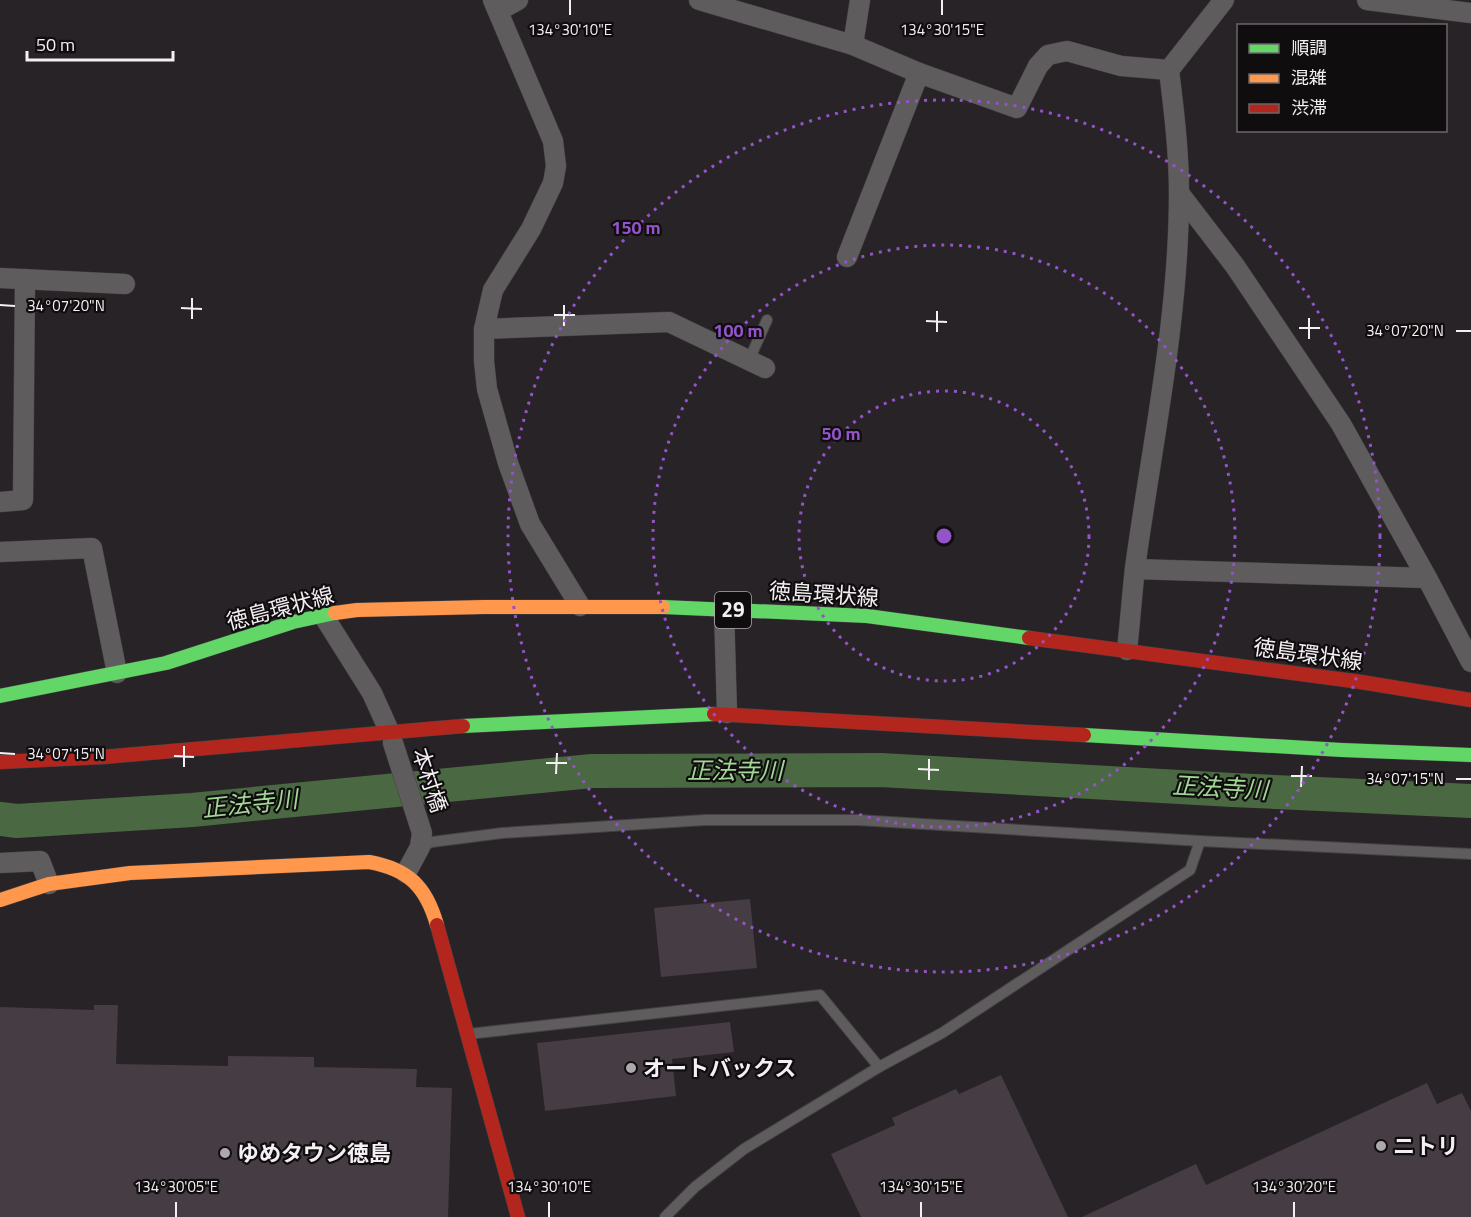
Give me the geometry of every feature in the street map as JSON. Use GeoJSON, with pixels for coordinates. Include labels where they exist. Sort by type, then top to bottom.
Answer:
{"type":"FeatureCollection","features":[{"type":"Feature","properties":{"kind":"street"},"geometry":{"type":"LineString","coordinates":[[518,0],[496,5],[553,141],[556,166],[553,183],[531,229],[493,290],[484,329],[484,361],[487,389],[530,524],[580,606]]}},
{"type":"Feature","properties":{"kind":"street"},"geometry":{"type":"LineString","coordinates":[[699,0],[853,45],[919,73],[1017,108],[1038,66],[1048,55],[1067,51],[1121,66],[1169,70]]}},
{"type":"Feature","properties":{"kind":"street"},"geometry":{"type":"LineString","coordinates":[[853,45],[860,0]]}},
{"type":"Feature","properties":{"kind":"street"},"geometry":{"type":"LineString","coordinates":[[1127,650],[1135,569],[1164,390],[1177,268],[1178,138],[1169,70],[1224,0]]}},
{"type":"Feature","properties":{"kind":"street"},"geometry":{"type":"LineString","coordinates":[[1367,0],[1471,13]]}},
{"type":"Feature","properties":{"kind":"street"},"geometry":{"type":"LineString","coordinates":[[847,257],[919,73]]}},
{"type":"Feature","properties":{"kind":"street"},"geometry":{"type":"LineString","coordinates":[[1179,193],[1235,266],[1341,424],[1471,662]]}},
{"type":"Feature","properties":{"kind":"street"},"geometry":{"type":"LineString","coordinates":[[0,278],[125,284]]}},
{"type":"Feature","properties":{"kind":"street"},"geometry":{"type":"LineString","coordinates":[[0,502],[23,500],[25,279]]}},
{"type":"Feature","properties":{"kind":"street"},"geometry":{"type":"LineString","coordinates":[[484,329],[669,322],[757,364]]}},
{"type":"Feature","properties":{"kind":"street"},"geometry":{"type":"LineString","coordinates":[[0,552],[92,548],[117,673]]}},
{"type":"Feature","properties":{"kind":"street"},"geometry":{"type":"LineString","coordinates":[[1135,569],[1427,578]]}},
{"type":"Feature","properties":{"kind":"street","name":"徳島環状線"},"geometry":{"type":"LineString","coordinates":[[0,696],[166,663],[322,615],[368,610],[580,606],[724,609],[867,616],[1361,682],[1471,700]]}},
{"type":"Feature","properties":{"kind":"street"},"geometry":{"type":"LineString","coordinates":[[724,609],[727,713]]}},
{"type":"Feature","properties":{"kind":"street","name":"本村橋"},"geometry":{"type":"LineString","coordinates":[[322,615],[372,693],[391,738],[421,840]]}},
{"type":"Feature","properties":{"kind":"street"},"geometry":{"type":"LineString","coordinates":[[0,762],[391,738],[427,728],[727,713],[1342,750],[1471,755]]}},
{"type":"Feature","properties":{"kind":"street"},"geometry":{"type":"LineString","coordinates":[[406,873],[421,840]]}},
{"type":"Feature","properties":{"kind":"street"},"geometry":{"type":"LineString","coordinates":[[0,862],[40,861],[49,884]]}},
{"type":"Feature","properties":{"kind":"street"},"geometry":{"type":"LineString","coordinates":[[0,900],[49,884],[130,873],[357,862],[389,865],[406,873],[420,888],[432,908],[518,1217]]}},
{"type":"Feature","properties":{"kind":"lane"},"geometry":{"type":"LineString","coordinates":[[757,364],[767,320]]}},
{"type":"Feature","properties":{"kind":"lane"},"geometry":{"type":"LineString","coordinates":[[421,840],[432,842],[502,832],[705,820],[858,820],[1200,841],[1471,854]]}},
{"type":"Feature","properties":{"kind":"lane"},"geometry":{"type":"LineString","coordinates":[[665,1217],[695,1187],[744,1149],[879,1067],[942,1034],[1190,870],[1200,841]]}},
{"type":"Feature","properties":{"kind":"lane"},"geometry":{"type":"LineString","coordinates":[[468,1034],[820,995],[879,1067]]}},
{"type":"Feature","properties":{"kind":"building"},"geometry":{"type":"Polygon","coordinates":[[[750,899],[757,968],[661,977],[654,908],[750,899]]]}},
{"type":"Feature","properties":{"kind":"building","name":"ゆめタウン徳島"},"geometry":{"type":"Polygon","coordinates":[[[94,1005],[118,1005],[116,1064],[228,1066],[228,1056],[314,1057],[314,1067],[417,1069],[416,1087],[452,1088],[448,1217],[0,1217],[0,1007],[94,1010],[94,1005]]]}},
{"type":"Feature","properties":{"kind":"building"},"geometry":{"type":"Polygon","coordinates":[[[730,1022],[734,1052],[672,1059],[676,1096],[545,1111],[537,1043],[730,1022]]]}},
{"type":"Feature","properties":{"kind":"building"},"geometry":{"type":"Polygon","coordinates":[[[1001,1075],[1068,1217],[861,1217],[831,1154],[895,1125],[892,1118],[956,1089],[959,1094],[1001,1075]]]}},
{"type":"Feature","properties":{"kind":"building","name":"ニトリ"},"geometry":{"type":"Polygon","coordinates":[[[1427,1083],[1437,1104],[1462,1093],[1471,1111],[1471,1217],[1082,1217],[1196,1164],[1206,1185],[1427,1083]]]}},
{"type":"Feature","properties":{"kind":"waterway","name":"正法寺川"},"geometry":{"type":"LineString","coordinates":[[0,819],[17,821],[192,810],[592,771],[881,770],[1471,801]]}},
{"type":"Feature","properties":{"kind":"traffic: fast"},"geometry":{"type":"LineString","coordinates":[[663,607],[867,616],[1029,638]]}},
{"type":"Feature","properties":{"kind":"traffic: fast"},"geometry":{"type":"LineString","coordinates":[[0,696],[166,663],[293,622],[335,613]]}},
{"type":"Feature","properties":{"kind":"traffic: fast"},"geometry":{"type":"LineString","coordinates":[[463,726],[714,714]]}},
{"type":"Feature","properties":{"kind":"traffic: fast"},"geometry":{"type":"LineString","coordinates":[[1084,735],[1471,755]]}},
{"type":"Feature","properties":{"kind":"traffic: slow"},"geometry":{"type":"LineString","coordinates":[[335,613],[357,610],[484,607],[663,607]]}},
{"type":"Feature","properties":{"kind":"traffic: slow"},"geometry":{"type":"LineString","coordinates":[[0,900],[49,884],[130,873],[369,862],[395,869],[414,882],[433,911],[437,925]]}},
{"type":"Feature","properties":{"kind":"traffic: jam"},"geometry":{"type":"LineString","coordinates":[[1029,638],[1361,682],[1471,700]]}},
{"type":"Feature","properties":{"kind":"traffic: jam"},"geometry":{"type":"LineString","coordinates":[[714,714],[1084,735]]}},
{"type":"Feature","properties":{"kind":"traffic: jam"},"geometry":{"type":"LineString","coordinates":[[0,762],[103,757],[463,726]]}},
{"type":"Feature","properties":{"kind":"traffic: jam"},"geometry":{"type":"LineString","coordinates":[[437,925],[518,1217]]}},
{"type":"Feature","properties":{"kind":"place","name":"オートバックス"},"geometry":{"type":"Point","coordinates":[631,1068]}},
{"type":"Feature","properties":{"kind":"place","name":"ニトリ"},"geometry":{"type":"Point","coordinates":[1381,1146]}},
{"type":"Feature","properties":{"kind":"place","name":"ゆめタウン徳島"},"geometry":{"type":"Point","coordinates":[225,1153]}}]}
